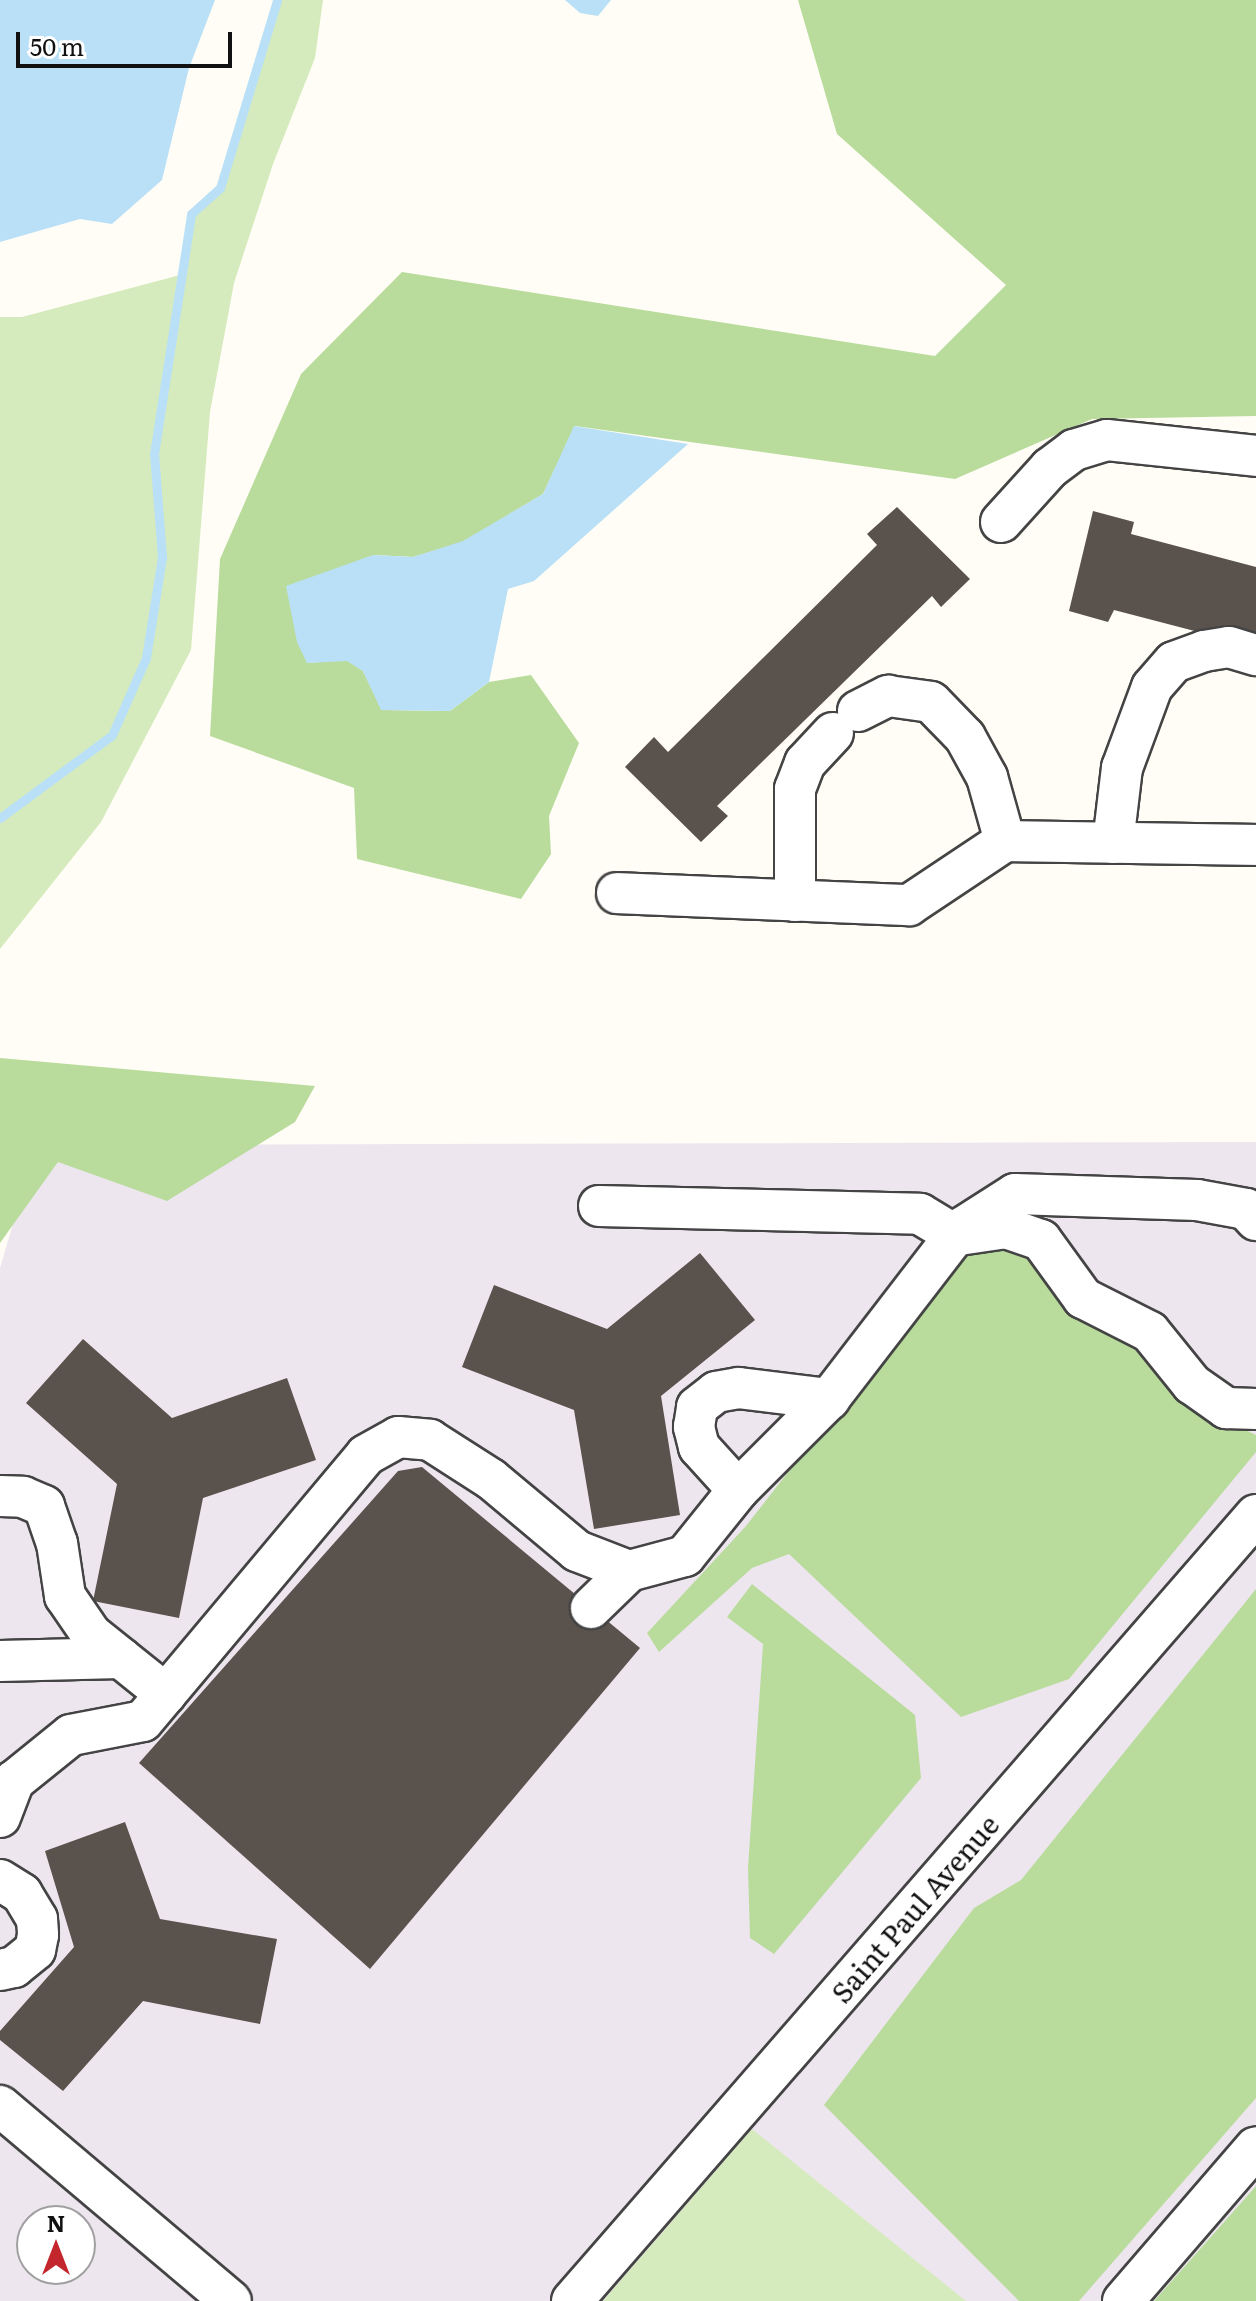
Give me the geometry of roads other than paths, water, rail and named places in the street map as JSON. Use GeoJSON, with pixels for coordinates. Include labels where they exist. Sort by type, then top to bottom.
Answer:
{"type":"FeatureCollection","features":[{"type":"Feature","properties":{"kind":"street"},"geometry":{"type":"LineString","coordinates":[[1001,522],[1050,468],[1074,450],[1107,440],[1256,456]]}},
{"type":"Feature","properties":{"kind":"street"},"geometry":{"type":"LineString","coordinates":[[1113,843],[1122,768],[1152,687],[1174,662],[1204,651],[1229,647],[1256,655]]}},
{"type":"Feature","properties":{"kind":"street"},"geometry":{"type":"LineString","coordinates":[[795,901],[795,789],[805,763],[846,722],[888,696],[931,702],[965,737],[987,777],[1005,841]]}},
{"type":"Feature","properties":{"kind":"street"},"geometry":{"type":"LineString","coordinates":[[617,893],[909,905],[1005,841],[1256,845]]}},
{"type":"Feature","properties":{"kind":"street"},"geometry":{"type":"LineString","coordinates":[[591,1608],[629,1571],[685,1556],[738,1490],[829,1399],[955,1235],[1015,1194],[1197,1200],[1246,1209],[1256,1220]]}},
{"type":"Feature","properties":{"kind":"street"},"geometry":{"type":"LineString","coordinates":[[599,1206],[920,1214],[955,1235],[1006,1228],[1041,1240],[1083,1298],[1150,1332],[1192,1384],[1226,1408],[1256,1409]]}},
{"type":"Feature","properties":{"kind":"street"},"geometry":{"type":"LineString","coordinates":[[738,1490],[699,1447],[694,1427],[697,1407],[716,1392],[739,1388],[829,1399]]}},
{"type":"Feature","properties":{"kind":"street"},"geometry":{"type":"LineString","coordinates":[[0,1817],[14,1781],[71,1735],[143,1721],[366,1455],[398,1437],[430,1440],[491,1479],[577,1551],[629,1571]]}},
{"type":"Feature","properties":{"kind":"street"},"geometry":{"type":"LineString","coordinates":[[0,1496],[23,1497],[44,1506],[57,1543],[65,1596],[91,1634],[166,1694]]}},
{"type":"Feature","properties":{"kind":"street","name":"Saint Paul Avenue"},"geometry":{"type":"LineString","coordinates":[[572,2301],[1256,1515]]}},
{"type":"Feature","properties":{"kind":"street"},"geometry":{"type":"LineString","coordinates":[[0,1661],[121,1658]]}},
{"type":"Feature","properties":{"kind":"street"},"geometry":{"type":"LineString","coordinates":[[0,1880],[22,1894],[37,1919],[38,1935],[35,1950],[14,1967],[0,1970]]}},
{"type":"Feature","properties":{"kind":"street"},"geometry":{"type":"LineString","coordinates":[[0,2106],[231,2301]]}},
{"type":"Feature","properties":{"kind":"street"},"geometry":{"type":"LineString","coordinates":[[1123,2301],[1256,2147]]}},
{"type":"Feature","properties":{"kind":"water"},"geometry":{"type":"Polygon","coordinates":[[[0,0],[215,0],[189,68],[162,180],[112,224],[80,219],[0,242],[0,0]]]}},
{"type":"Feature","properties":{"kind":"water"},"geometry":{"type":"Polygon","coordinates":[[[565,0],[611,0],[598,16],[580,13],[565,0]]]}},
{"type":"Feature","properties":{"kind":"water"},"geometry":{"type":"Polygon","coordinates":[[[574,426],[688,444],[534,581],[508,589],[489,682],[450,711],[381,710],[363,671],[347,661],[307,663],[297,642],[286,586],[373,555],[413,557],[463,541],[543,494],[574,426]]]}},
{"type":"Feature","properties":{"kind":"waterway"},"geometry":{"type":"LineString","coordinates":[[0,818],[112,735],[146,658],[162,557],[154,454],[191,214],[220,188],[277,0]]}}]}
